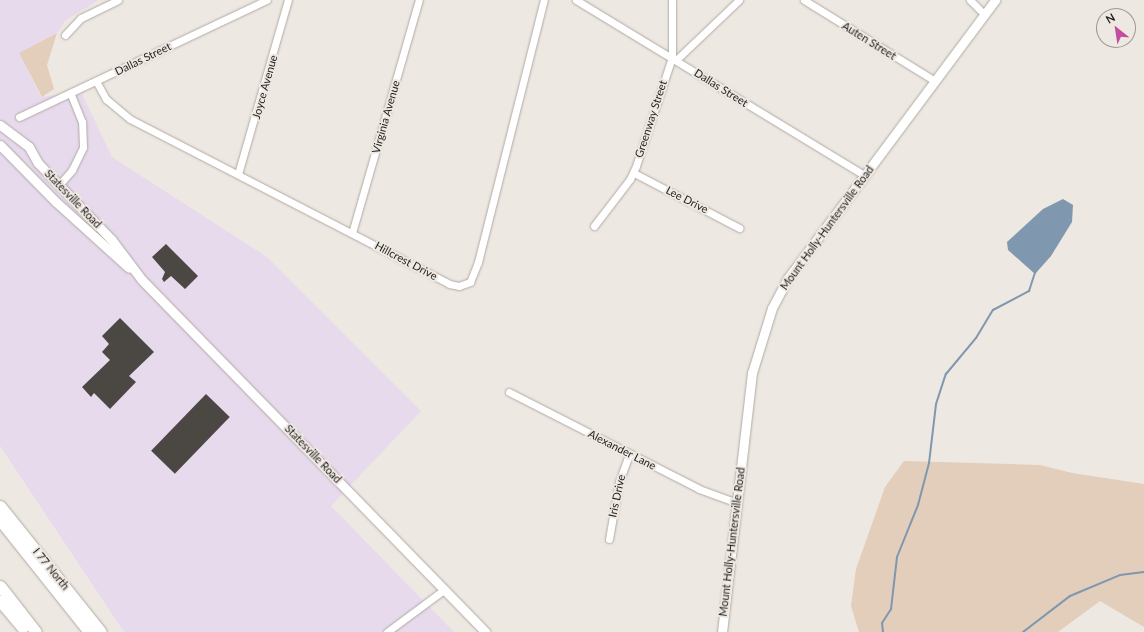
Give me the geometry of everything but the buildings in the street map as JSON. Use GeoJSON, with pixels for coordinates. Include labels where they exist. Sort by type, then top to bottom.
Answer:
{"type":"FeatureCollection","features":[{"type":"Feature","properties":{"kind":"highway"},"geometry":{"type":"LineString","coordinates":[[0,498],[24,536]]}},
{"type":"Feature","properties":{"kind":"highway","name":"I 77 North"},"geometry":{"type":"LineString","coordinates":[[0,506],[101,632]]}},
{"type":"Feature","properties":{"kind":"highway"},"geometry":{"type":"LineString","coordinates":[[0,520],[89,632]]}},
{"type":"Feature","properties":{"kind":"highway"},"geometry":{"type":"LineString","coordinates":[[0,586],[36,632]]}},
{"type":"Feature","properties":{"kind":"highway"},"geometry":{"type":"LineString","coordinates":[[0,598],[25,630]]}},
{"type":"Feature","properties":{"kind":"highway"},"geometry":{"type":"LineString","coordinates":[[0,601],[25,630]]}},
{"type":"Feature","properties":{"kind":"main road","name":"Mount Holly-Huntersville Road"},"geometry":{"type":"LineString","coordinates":[[722,632],[752,373],[767,320],[788,278],[995,0]]}},
{"type":"Feature","properties":{"kind":"main road","name":"Statesville Road"},"geometry":{"type":"LineString","coordinates":[[0,126],[29,146],[38,163],[111,239],[142,280]]}},
{"type":"Feature","properties":{"kind":"main road","name":"Statesville Road"},"geometry":{"type":"LineString","coordinates":[[0,145],[106,249],[142,280],[486,631]]}},
{"type":"Feature","properties":{"kind":"main road"},"geometry":{"type":"LineString","coordinates":[[9,155],[17,153],[30,167],[38,163]]}},
{"type":"Feature","properties":{"kind":"street"},"geometry":{"type":"LineString","coordinates":[[65,34],[81,18],[118,0]]}},
{"type":"Feature","properties":{"kind":"street","name":"Dallas Street"},"geometry":{"type":"LineString","coordinates":[[19,117],[267,0]]}},
{"type":"Feature","properties":{"kind":"street","name":"Joyce Avenue"},"geometry":{"type":"LineString","coordinates":[[238,174],[288,0]]}},
{"type":"Feature","properties":{"kind":"street","name":"Virginia Avenue"},"geometry":{"type":"LineString","coordinates":[[352,233],[419,0]]}},
{"type":"Feature","properties":{"kind":"street","name":"Hillcrest Drive"},"geometry":{"type":"LineString","coordinates":[[96,81],[117,110],[450,284],[459,286],[470,282],[496,197],[544,0]]}},
{"type":"Feature","properties":{"kind":"street","name":"Dallas Street"},"geometry":{"type":"LineString","coordinates":[[576,0],[865,176]]}},
{"type":"Feature","properties":{"kind":"street","name":"Greenway Street"},"geometry":{"type":"LineString","coordinates":[[594,226],[634,173],[674,59],[672,0]]}},
{"type":"Feature","properties":{"kind":"street"},"geometry":{"type":"LineString","coordinates":[[674,59],[739,0]]}},
{"type":"Feature","properties":{"kind":"street","name":"Auten Street"},"geometry":{"type":"LineString","coordinates":[[804,0],[934,81]]}},
{"type":"Feature","properties":{"kind":"street"},"geometry":{"type":"LineString","coordinates":[[970,0],[984,14]]}},
{"type":"Feature","properties":{"kind":"street"},"geometry":{"type":"LineString","coordinates":[[59,185],[72,170],[83,147],[82,122],[70,93]]}},
{"type":"Feature","properties":{"kind":"street","name":"Lee Drive"},"geometry":{"type":"LineString","coordinates":[[634,173],[740,228]]}},
{"type":"Feature","properties":{"kind":"street","name":"Alexander Lane"},"geometry":{"type":"LineString","coordinates":[[509,392],[629,455],[719,498],[737,503]]}},
{"type":"Feature","properties":{"kind":"street","name":"Iris Drive"},"geometry":{"type":"LineString","coordinates":[[609,539],[619,482],[629,455]]}},
{"type":"Feature","properties":{"kind":"street"},"geometry":{"type":"LineString","coordinates":[[387,632],[445,589]]}},
{"type":"Feature","properties":{"kind":"shaded area"},"geometry":{"type":"Polygon","coordinates":[[[0,0],[99,0],[66,20],[57,33],[19,53],[41,97],[70,93],[96,81],[82,94],[112,157],[267,257],[421,411],[331,506],[454,632],[125,632],[120,626],[0,446],[0,0]]]}},
{"type":"Feature","properties":{"kind":"shaded area"},"geometry":{"type":"Polygon","coordinates":[[[57,33],[47,65],[54,89],[42,97],[19,53],[57,33]]]}},
{"type":"Feature","properties":{"kind":"shaded area"},"geometry":{"type":"Polygon","coordinates":[[[904,461],[1040,465],[1072,473],[1144,484],[1144,627],[1100,601],[1058,632],[859,632],[851,606],[856,569],[885,487],[904,461]]]}},
{"type":"Feature","properties":{"kind":"water"},"geometry":{"type":"Polygon","coordinates":[[[1063,199],[1073,205],[1072,222],[1051,256],[1035,274],[1008,250],[1007,242],[1043,209],[1063,199]]]}},
{"type":"Feature","properties":{"kind":"waterway"},"geometry":{"type":"LineString","coordinates":[[883,632],[882,623],[891,609],[897,557],[918,505],[929,463],[936,404],[946,374],[976,338],[993,310],[1029,291],[1035,272]]}},
{"type":"Feature","properties":{"kind":"waterway"},"geometry":{"type":"LineString","coordinates":[[1023,632],[1070,596],[1120,575],[1144,572]]}}]}
